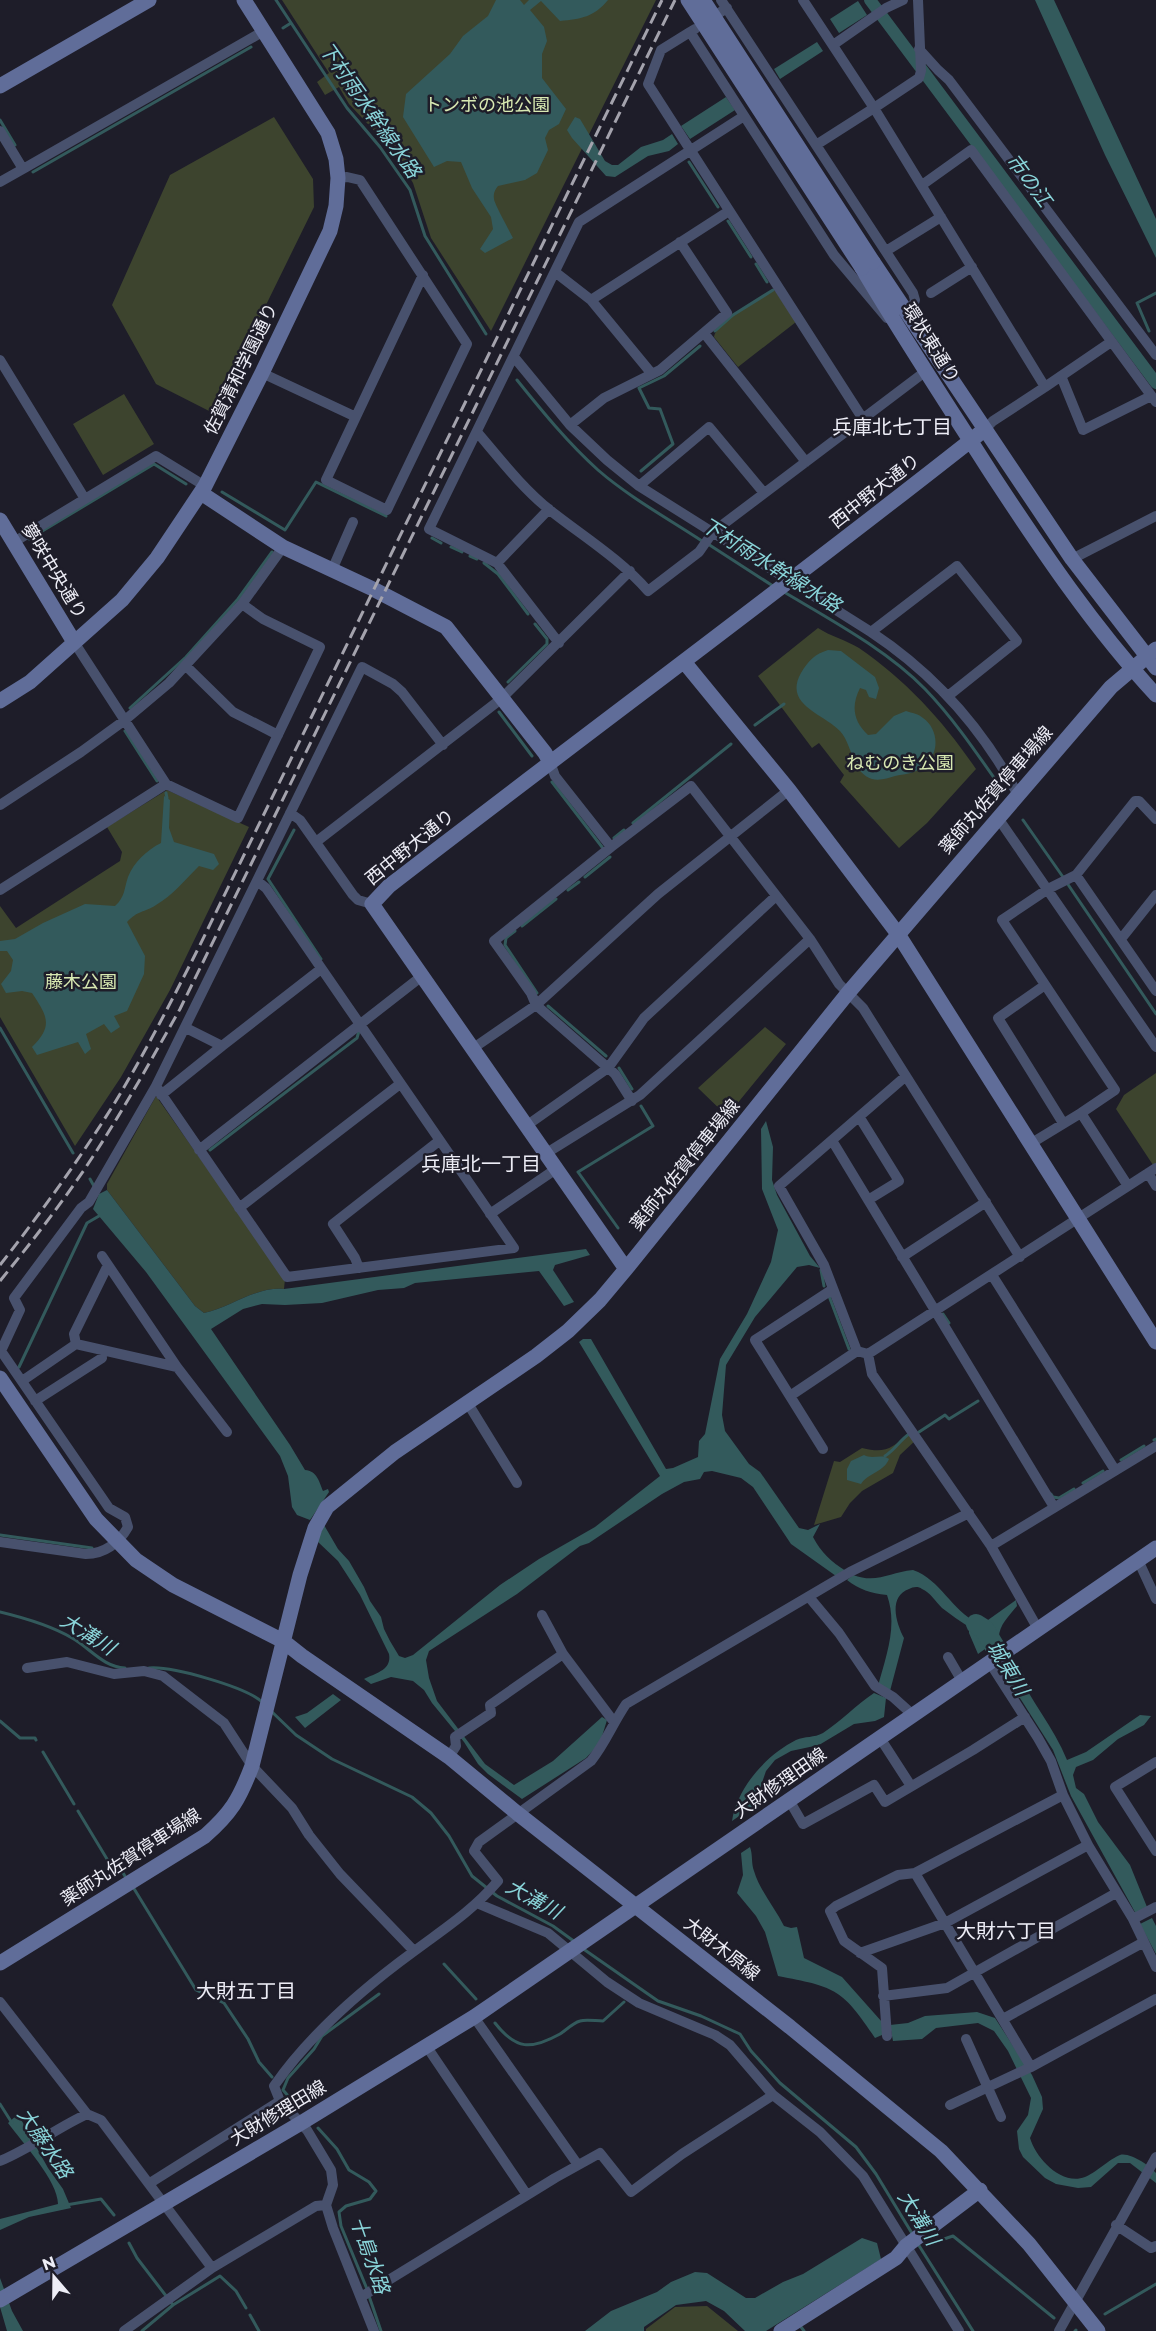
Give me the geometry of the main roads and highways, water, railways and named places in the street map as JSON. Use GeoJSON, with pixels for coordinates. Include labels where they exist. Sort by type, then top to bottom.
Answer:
{"type":"FeatureCollection","features":[{"type":"Feature","properties":{"kind":"water"},"geometry":{"type":"Polygon","coordinates":[[[496,0],[520,0],[524,5],[529,0],[608,0],[592,14],[568,20],[560,21],[541,1],[530,10],[544,27],[547,41],[542,54],[542,78],[566,109],[559,124],[549,130],[545,138],[548,150],[537,173],[525,180],[498,186],[495,190],[495,201],[513,238],[485,253],[480,249],[493,229],[491,217],[472,188],[461,162],[447,161],[434,167],[403,117],[406,94],[450,54],[463,36],[488,16],[496,0]]]}},
{"type":"Feature","properties":{"kind":"water"},"geometry":{"type":"Polygon","coordinates":[[[1035,0],[1054,0],[1156,219],[1156,258],[1105,155],[1035,0]]]}},
{"type":"Feature","properties":{"kind":"water"},"geometry":{"type":"Polygon","coordinates":[[[858,1],[867,15],[839,33],[830,19],[858,1]]]}},
{"type":"Feature","properties":{"kind":"water"},"geometry":{"type":"Polygon","coordinates":[[[817,42],[823,51],[780,79],[774,69],[817,42]]]}},
{"type":"Feature","properties":{"kind":"water"},"geometry":{"type":"Polygon","coordinates":[[[726,97],[735,110],[690,139],[681,126],[726,97]]]}},
{"type":"Feature","properties":{"kind":"water"},"geometry":{"type":"Polygon","coordinates":[[[575,117],[580,119],[605,161],[612,165],[618,165],[641,147],[663,140],[672,134],[678,144],[669,151],[648,156],[615,177],[606,176],[567,130],[575,117]]]}},
{"type":"Feature","properties":{"kind":"water"},"geometry":{"type":"Polygon","coordinates":[[[828,650],[841,651],[875,677],[879,688],[876,699],[869,697],[866,690],[860,688],[855,701],[857,719],[868,735],[876,734],[894,716],[906,711],[920,716],[929,723],[936,743],[932,757],[927,763],[912,773],[881,779],[872,779],[860,771],[840,731],[808,708],[797,693],[797,684],[806,665],[816,656],[828,650]]]}},
{"type":"Feature","properties":{"kind":"water"},"geometry":{"type":"Polygon","coordinates":[[[164,796],[170,800],[169,828],[174,842],[214,854],[219,864],[213,870],[199,866],[168,897],[152,908],[134,915],[127,922],[145,956],[144,974],[127,1011],[114,1016],[120,1027],[111,1033],[104,1024],[86,1034],[91,1049],[85,1054],[78,1042],[37,1055],[32,1047],[43,1033],[45,1015],[32,993],[22,991],[6,993],[1,984],[11,971],[13,960],[7,951],[0,951],[0,941],[15,939],[85,904],[115,906],[122,896],[128,877],[137,861],[161,843],[164,796]]]}},
{"type":"Feature","properties":{"kind":"water"},"geometry":{"type":"Polygon","coordinates":[[[766,1121],[773,1147],[772,1180],[777,1195],[810,1256],[820,1268],[809,1265],[797,1267],[755,1317],[726,1365],[722,1415],[725,1431],[749,1464],[760,1472],[799,1528],[808,1530],[820,1524],[813,1537],[827,1556],[846,1571],[836,1576],[791,1544],[753,1487],[741,1478],[712,1471],[704,1472],[700,1479],[684,1482],[662,1494],[589,1543],[580,1546],[517,1594],[429,1651],[426,1660],[437,1701],[485,1764],[514,1785],[553,1761],[602,1717],[607,1720],[600,1743],[586,1758],[522,1799],[478,1764],[424,1690],[413,1681],[391,1677],[371,1684],[364,1679],[386,1667],[389,1654],[360,1595],[338,1561],[317,1541],[324,1525],[364,1587],[399,1656],[405,1658],[413,1655],[500,1585],[539,1559],[595,1527],[660,1476],[579,1342],[583,1339],[591,1339],[666,1469],[698,1457],[699,1441],[705,1434],[720,1359],[747,1314],[771,1262],[778,1230],[762,1189],[761,1129],[766,1121]]]}},
{"type":"Feature","properties":{"kind":"water"},"geometry":{"type":"Polygon","coordinates":[[[107,1190],[195,1306],[204,1313],[253,1294],[273,1289],[586,1249],[590,1255],[555,1265],[553,1270],[574,1302],[564,1306],[539,1271],[415,1283],[404,1288],[378,1290],[322,1303],[262,1304],[243,1309],[211,1329],[305,1470],[315,1474],[323,1491],[328,1489],[329,1492],[310,1520],[297,1515],[292,1507],[288,1476],[280,1456],[146,1272],[93,1209],[99,1194],[107,1190]]]}},
{"type":"Feature","properties":{"kind":"water"},"geometry":{"type":"Polygon","coordinates":[[[864,1455],[889,1459],[884,1467],[861,1484],[847,1480],[847,1469],[851,1461],[864,1455]]]}},
{"type":"Feature","properties":{"kind":"water"},"geometry":{"type":"Polygon","coordinates":[[[913,1570],[931,1581],[960,1611],[978,1623],[988,1620],[1016,1600],[1017,1606],[1002,1625],[999,1639],[978,1654],[969,1633],[969,1627],[942,1608],[928,1592],[915,1587],[902,1593],[896,1604],[896,1611],[898,1625],[904,1638],[890,1691],[878,1686],[891,1630],[887,1595],[866,1590],[847,1580],[853,1575],[876,1578],[913,1570]]]}},
{"type":"Feature","properties":{"kind":"water"},"geometry":{"type":"Polygon","coordinates":[[[1013,1662],[1067,1760],[1086,1752],[1140,1715],[1151,1716],[1144,1725],[1118,1739],[1093,1760],[1076,1767],[1073,1775],[1076,1788],[1084,1794],[1098,1822],[1130,1865],[1147,1907],[1136,1914],[1071,1796],[1053,1750],[1006,1676],[1004,1668],[1013,1662]]]}},
{"type":"Feature","properties":{"kind":"water"},"geometry":{"type":"Polygon","coordinates":[[[874,1693],[886,1698],[884,1717],[875,1721],[854,1724],[819,1745],[791,1751],[775,1760],[766,1771],[754,1806],[732,1821],[740,1797],[747,1785],[774,1754],[796,1740],[823,1733],[874,1693]]]}},
{"type":"Feature","properties":{"kind":"water"},"geometry":{"type":"Polygon","coordinates":[[[333,1694],[341,1700],[305,1728],[295,1717],[307,1713],[333,1694]]]}},
{"type":"Feature","properties":{"kind":"water"},"geometry":{"type":"Polygon","coordinates":[[[750,1847],[753,1868],[760,1886],[784,1926],[797,1927],[804,1958],[842,1977],[882,2022],[882,2035],[875,2038],[854,2009],[836,1992],[813,1983],[778,1976],[765,1932],[756,1916],[737,1893],[743,1875],[741,1853],[750,1847]]]}},
{"type":"Feature","properties":{"kind":"water"},"geometry":{"type":"Polygon","coordinates":[[[1152,1918],[1156,1926],[1156,1954],[1140,1924],[1152,1918]]]}},
{"type":"Feature","properties":{"kind":"water"},"geometry":{"type":"Polygon","coordinates":[[[977,2012],[995,2018],[1032,2075],[1042,2097],[1043,2109],[1030,2138],[1044,2162],[1059,2174],[1076,2179],[1089,2175],[1116,2157],[1124,2155],[1140,2160],[1153,2170],[1156,2173],[1156,2183],[1130,2163],[1118,2163],[1091,2187],[1078,2188],[1056,2184],[1045,2178],[1023,2157],[1019,2149],[1017,2131],[1028,2115],[1031,2098],[1008,2051],[994,2031],[978,2023],[936,2028],[922,2039],[893,2041],[890,2025],[908,2023],[925,2016],[977,2012]]]}},
{"type":"Feature","properties":{"kind":"water"},"geometry":{"type":"Polygon","coordinates":[[[18,2114],[48,2168],[63,2189],[71,2208],[29,2217],[0,2230],[0,2219],[58,2204],[46,2173],[8,2123],[18,2114]]]}},
{"type":"Feature","properties":{"kind":"water"},"geometry":{"type":"Polygon","coordinates":[[[862,2238],[877,2243],[881,2259],[766,2331],[745,2331],[724,2311],[706,2301],[676,2305],[644,2327],[644,2331],[585,2331],[611,2311],[657,2292],[671,2282],[695,2272],[707,2273],[746,2298],[755,2298],[803,2274],[862,2238]]]}},
{"type":"Feature","properties":{"kind":"water"},"geometry":{"type":"Polygon","coordinates":[[[0,2278],[12,2311],[23,2331],[7,2331],[0,2307],[0,2278]]]}},
{"type":"Feature","properties":{"kind":"waterway","name":"下村雨水幹線水路"},"geometry":{"type":"LineString","coordinates":[[276,0],[347,108],[380,147],[410,190],[425,236],[486,334]]}},
{"type":"Feature","properties":{"kind":"waterway","name":"市の江"},"geometry":{"type":"LineString","coordinates":[[870,0],[1156,383]]}},
{"type":"Feature","properties":{"kind":"waterway"},"geometry":{"type":"LineString","coordinates":[[283,28],[291,23]]}},
{"type":"Feature","properties":{"kind":"waterway"},"geometry":{"type":"LineString","coordinates":[[33,172],[251,47]]}},
{"type":"Feature","properties":{"kind":"waterway"},"geometry":{"type":"LineString","coordinates":[[0,120],[15,145]]}},
{"type":"Feature","properties":{"kind":"waterway"},"geometry":{"type":"LineString","coordinates":[[689,162],[718,207]]}},
{"type":"Feature","properties":{"kind":"waterway"},"geometry":{"type":"LineString","coordinates":[[728,221],[751,257]]}},
{"type":"Feature","properties":{"kind":"waterway"},"geometry":{"type":"LineString","coordinates":[[756,264],[767,282]]}},
{"type":"Feature","properties":{"kind":"waterway"},"geometry":{"type":"LineString","coordinates":[[715,331],[733,315],[773,290]]}},
{"type":"Feature","properties":{"kind":"waterway"},"geometry":{"type":"LineString","coordinates":[[1149,331],[1137,303],[1156,293]]}},
{"type":"Feature","properties":{"kind":"waterway"},"geometry":{"type":"LineString","coordinates":[[641,471],[673,444],[660,409],[649,408],[639,388],[664,376],[700,346]]}},
{"type":"Feature","properties":{"kind":"waterway","name":"下村雨水幹線水路"},"geometry":{"type":"LineString","coordinates":[[517,380],[566,438],[598,470],[635,498],[702,541]]}},
{"type":"Feature","properties":{"kind":"waterway"},"geometry":{"type":"LineString","coordinates":[[29,539],[154,464],[186,484]]}},
{"type":"Feature","properties":{"kind":"waterway"},"geometry":{"type":"LineString","coordinates":[[222,492],[285,530],[316,482],[386,516]]}},
{"type":"Feature","properties":{"kind":"waterway"},"geometry":{"type":"LineString","coordinates":[[432,538],[441,543]]}},
{"type":"Feature","properties":{"kind":"waterway","name":"下村雨水幹線水路"},"geometry":{"type":"LineString","coordinates":[[708,544],[773,586]]}},
{"type":"Feature","properties":{"kind":"waterway"},"geometry":{"type":"LineString","coordinates":[[451,547],[462,552]]}},
{"type":"Feature","properties":{"kind":"waterway"},"geometry":{"type":"LineString","coordinates":[[130,708],[186,657],[238,599],[272,552]]}},
{"type":"Feature","properties":{"kind":"waterway"},"geometry":{"type":"LineString","coordinates":[[470,556],[477,559]]}},
{"type":"Feature","properties":{"kind":"waterway"},"geometry":{"type":"LineString","coordinates":[[484,563],[498,574],[528,614]]}},
{"type":"Feature","properties":{"kind":"waterway","name":"下村雨水幹線水路"},"geometry":{"type":"LineString","coordinates":[[784,592],[858,636],[910,675],[945,712],[999,785]]}},
{"type":"Feature","properties":{"kind":"waterway"},"geometry":{"type":"LineString","coordinates":[[508,682],[547,644],[547,639],[535,624]]}},
{"type":"Feature","properties":{"kind":"waterway"},"geometry":{"type":"LineString","coordinates":[[755,725],[784,704]]}},
{"type":"Feature","properties":{"kind":"waterway"},"geometry":{"type":"LineString","coordinates":[[499,712],[532,756]]}},
{"type":"Feature","properties":{"kind":"waterway"},"geometry":{"type":"LineString","coordinates":[[125,731],[157,781]]}},
{"type":"Feature","properties":{"kind":"waterway"},"geometry":{"type":"LineString","coordinates":[[633,823],[731,744]]}},
{"type":"Feature","properties":{"kind":"waterway"},"geometry":{"type":"LineString","coordinates":[[552,782],[602,847]]}},
{"type":"Feature","properties":{"kind":"waterway"},"geometry":{"type":"LineString","coordinates":[[166,793],[167,798]]}},
{"type":"Feature","properties":{"kind":"waterway","name":"下村雨水幹線水路"},"geometry":{"type":"LineString","coordinates":[[1023,820],[1063,877]]}},
{"type":"Feature","properties":{"kind":"waterway"},"geometry":{"type":"LineString","coordinates":[[294,830],[268,879],[321,959]]}},
{"type":"Feature","properties":{"kind":"waterway"},"geometry":{"type":"LineString","coordinates":[[614,838],[624,830]]}},
{"type":"Feature","properties":{"kind":"waterway"},"geometry":{"type":"LineString","coordinates":[[585,877],[610,857]]}},
{"type":"Feature","properties":{"kind":"waterway"},"geometry":{"type":"LineString","coordinates":[[568,890],[579,882]]}},
{"type":"Feature","properties":{"kind":"waterway","name":"下村雨水幹線水路"},"geometry":{"type":"LineString","coordinates":[[1067,883],[1156,1014]]}},
{"type":"Feature","properties":{"kind":"waterway"},"geometry":{"type":"LineString","coordinates":[[522,926],[556,899]]}},
{"type":"Feature","properties":{"kind":"waterway"},"geometry":{"type":"LineString","coordinates":[[515,931],[506,938],[505,945],[537,993]]}},
{"type":"Feature","properties":{"kind":"waterway"},"geometry":{"type":"LineString","coordinates":[[548,1006],[606,1056]]}},
{"type":"Feature","properties":{"kind":"waterway"},"geometry":{"type":"LineString","coordinates":[[0,1028],[73,1153]]}},
{"type":"Feature","properties":{"kind":"waterway"},"geometry":{"type":"LineString","coordinates":[[210,1150],[357,1038],[359,1031]]}},
{"type":"Feature","properties":{"kind":"waterway"},"geometry":{"type":"LineString","coordinates":[[619,1068],[632,1089]]}},
{"type":"Feature","properties":{"kind":"waterway"},"geometry":{"type":"LineString","coordinates":[[618,1228],[578,1172],[653,1126],[641,1106]]}},
{"type":"Feature","properties":{"kind":"waterway"},"geometry":{"type":"LineString","coordinates":[[90,1179],[95,1188]]}},
{"type":"Feature","properties":{"kind":"waterway"},"geometry":{"type":"LineString","coordinates":[[19,1367],[87,1223],[99,1216]]}},
{"type":"Feature","properties":{"kind":"waterway"},"geometry":{"type":"LineString","coordinates":[[821,1270],[824,1286]]}},
{"type":"Feature","properties":{"kind":"waterway"},"geometry":{"type":"LineString","coordinates":[[829,1296],[849,1349]]}},
{"type":"Feature","properties":{"kind":"waterway"},"geometry":{"type":"LineString","coordinates":[[943,1314],[949,1323]]}},
{"type":"Feature","properties":{"kind":"waterway"},"geometry":{"type":"LineString","coordinates":[[919,1432],[945,1415],[949,1419],[978,1401]]}},
{"type":"Feature","properties":{"kind":"waterway"},"geometry":{"type":"LineString","coordinates":[[885,1456],[909,1434]]}},
{"type":"Feature","properties":{"kind":"waterway"},"geometry":{"type":"LineString","coordinates":[[1121,1460],[1144,1446]]}},
{"type":"Feature","properties":{"kind":"waterway"},"geometry":{"type":"LineString","coordinates":[[1083,1483],[1103,1471]]}},
{"type":"Feature","properties":{"kind":"waterway"},"geometry":{"type":"LineString","coordinates":[[1051,1494],[1059,1498],[1074,1489]]}},
{"type":"Feature","properties":{"kind":"waterway"},"geometry":{"type":"LineString","coordinates":[[0,1535],[92,1548]]}},
{"type":"Feature","properties":{"kind":"waterway","name":"大溝川"},"geometry":{"type":"LineString","coordinates":[[0,1612],[28,1619],[64,1633],[103,1661],[125,1668]]}},
{"type":"Feature","properties":{"kind":"waterway","name":"城東川"},"geometry":{"type":"LineString","coordinates":[[976,1624],[984,1629],[1020,1688]]}},
{"type":"Feature","properties":{"kind":"waterway","name":"大溝川"},"geometry":{"type":"LineString","coordinates":[[149,1668],[174,1670],[225,1684],[262,1702]]}},
{"type":"Feature","properties":{"kind":"waterway","name":"大溝川"},"geometry":{"type":"LineString","coordinates":[[271,1711],[296,1735],[332,1759],[412,1797],[431,1813],[449,1836],[472,1876],[497,1896],[553,1926],[575,1942]]}},
{"type":"Feature","properties":{"kind":"waterway","name":"十島水路"},"geometry":{"type":"LineString","coordinates":[[0,1721],[20,1738],[35,1738],[36,1740]]}},
{"type":"Feature","properties":{"kind":"waterway","name":"十島水路"},"geometry":{"type":"LineString","coordinates":[[43,1752],[74,1804]]}},
{"type":"Feature","properties":{"kind":"waterway","name":"十島水路"},"geometry":{"type":"LineString","coordinates":[[78,1811],[110,1864],[122,1871],[126,1878]]}},
{"type":"Feature","properties":{"kind":"waterway","name":"十島水路"},"geometry":{"type":"LineString","coordinates":[[133,1887],[196,1990],[224,2003],[248,2039],[259,2062],[272,2077]]}},
{"type":"Feature","properties":{"kind":"waterway","name":"大溝川"},"geometry":{"type":"LineString","coordinates":[[582,1948],[658,2001],[701,2016],[740,2034],[751,2051],[780,2083],[856,2147],[876,2174],[913,2235]]}},
{"type":"Feature","properties":{"kind":"waterway"},"geometry":{"type":"LineString","coordinates":[[444,1964],[476,1999]]}},
{"type":"Feature","properties":{"kind":"waterway"},"geometry":{"type":"LineString","coordinates":[[283,2090],[288,2078],[314,2049],[322,2036],[379,1994]]}},
{"type":"Feature","properties":{"kind":"waterway"},"geometry":{"type":"LineString","coordinates":[[495,2023],[517,2043],[532,2045],[550,2039],[580,2021],[603,2021],[624,2002]]}},
{"type":"Feature","properties":{"kind":"waterway","name":"十島水路"},"geometry":{"type":"LineString","coordinates":[[283,2090],[297,2106]]}},
{"type":"Feature","properties":{"kind":"waterway","name":"大藤水路"},"geometry":{"type":"LineString","coordinates":[[0,2104],[12,2123]]}},
{"type":"Feature","properties":{"kind":"waterway","name":"十島水路"},"geometry":{"type":"LineString","coordinates":[[318,2128],[337,2149],[349,2170],[369,2182],[376,2191],[370,2199],[346,2206],[339,2212],[341,2226],[367,2289]]}},
{"type":"Feature","properties":{"kind":"waterway"},"geometry":{"type":"LineString","coordinates":[[66,2205],[101,2199],[114,2215]]}},
{"type":"Feature","properties":{"kind":"waterway"},"geometry":{"type":"LineString","coordinates":[[938,2241],[953,2236],[1054,2318]]}},
{"type":"Feature","properties":{"kind":"waterway"},"geometry":{"type":"LineString","coordinates":[[129,2243],[137,2258],[173,2305],[220,2276],[236,2291],[246,2308]]}},
{"type":"Feature","properties":{"kind":"waterway","name":"大溝川"},"geometry":{"type":"LineString","coordinates":[[918,2244],[973,2331]]}},
{"type":"Feature","properties":{"kind":"waterway"},"geometry":{"type":"LineString","coordinates":[[1105,2314],[1156,2284]]}},
{"type":"Feature","properties":{"kind":"waterway","name":"十島水路"},"geometry":{"type":"LineString","coordinates":[[369,2296],[381,2331]]}},
{"type":"Feature","properties":{"kind":"waterway"},"geometry":{"type":"LineString","coordinates":[[142,2331],[173,2305]]}},
{"type":"Feature","properties":{"kind":"waterway"},"geometry":{"type":"LineString","coordinates":[[250,2315],[259,2331]]}},
{"type":"Feature","properties":{"kind":"waterway"},"geometry":{"type":"LineString","coordinates":[[801,2327],[804,2331]]}},
{"type":"Feature","properties":{"kind":"railway"},"geometry":{"type":"LineString","coordinates":[[0,1265],[101,1125],[168,1007],[662,0]]}},
{"type":"Feature","properties":{"kind":"railway"},"geometry":{"type":"LineString","coordinates":[[0,1281],[86,1167],[123,1109],[180,1009],[675,0]]}},
{"type":"Feature","properties":{"kind":"district","name":"兵庫北七丁目"},"geometry":{"type":"Point","coordinates":[892,427]}},
{"type":"Feature","properties":{"kind":"district","name":"兵庫北一丁目"},"geometry":{"type":"Point","coordinates":[481,1164]}},
{"type":"Feature","properties":{"kind":"district","name":"大財六丁目"},"geometry":{"type":"Point","coordinates":[1006,1931]}},
{"type":"Feature","properties":{"kind":"district","name":"大財五丁目"},"geometry":{"type":"Point","coordinates":[246,1991]}},
{"type":"Feature","properties":{"kind":"park label","name":"トンボの池公園"},"geometry":{"type":"Point","coordinates":[487,105]}},
{"type":"Feature","properties":{"kind":"park label","name":"ねむのき公園"},"geometry":{"type":"Point","coordinates":[900,763]}},
{"type":"Feature","properties":{"kind":"park label","name":"藤木公園"},"geometry":{"type":"Point","coordinates":[81,982]}}]}
